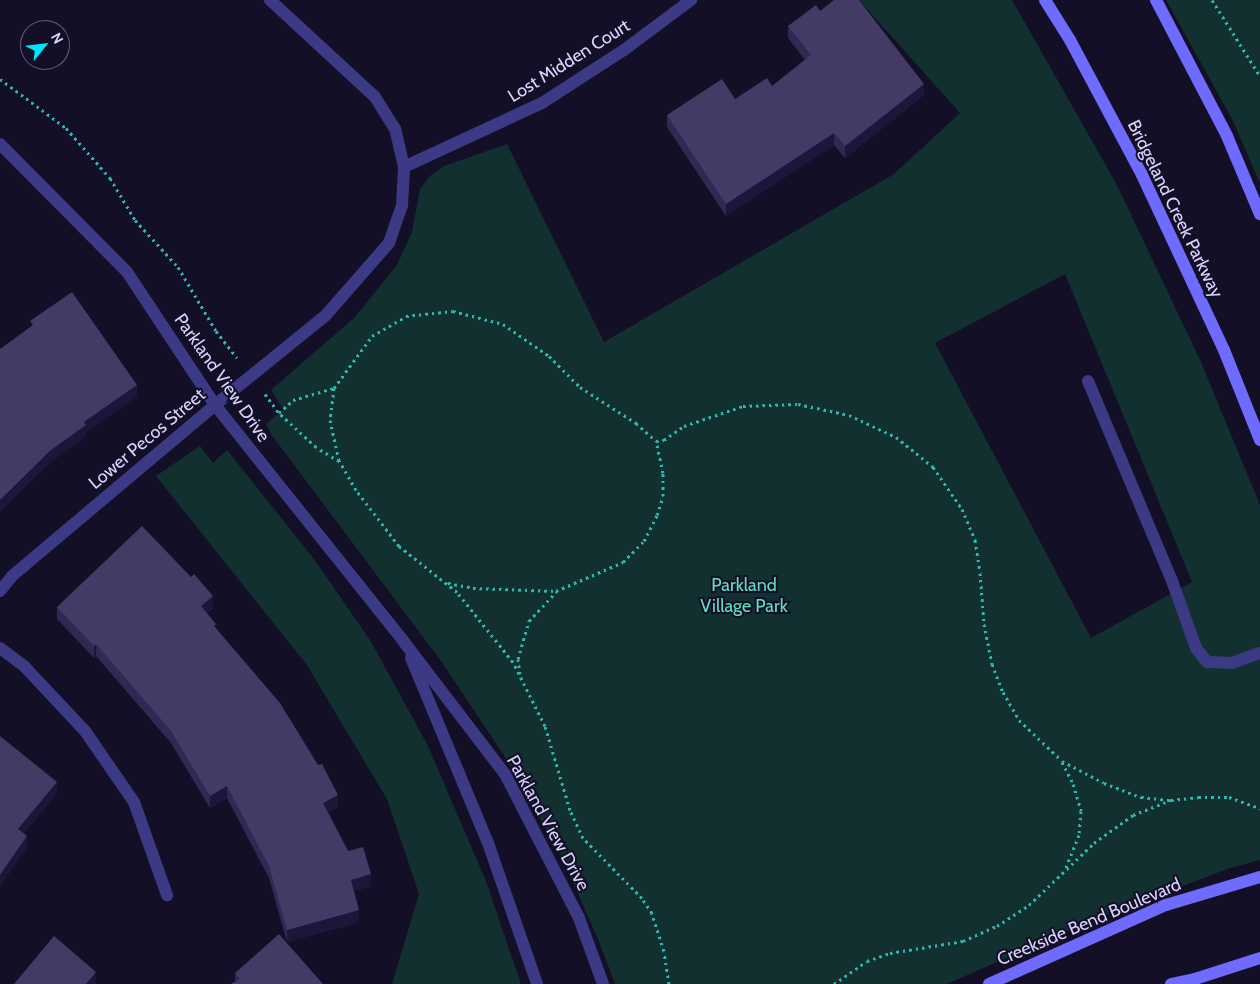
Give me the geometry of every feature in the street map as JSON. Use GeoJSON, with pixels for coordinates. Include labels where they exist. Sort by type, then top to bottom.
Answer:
{"type":"FeatureCollection","features":[{"type":"Feature","properties":{"kind":"main road","name":"Bridgeland Creek Parkway"},"geometry":{"type":"LineString","coordinates":[[1045,0],[1070,40],[1142,175],[1224,350],[1260,440]]}},
{"type":"Feature","properties":{"kind":"main road"},"geometry":{"type":"LineString","coordinates":[[1156,0],[1227,136],[1260,214]]}},
{"type":"Feature","properties":{"kind":"main road","name":"Creekside Bend Boulevard"},"geometry":{"type":"LineString","coordinates":[[989,984],[1166,905],[1260,877]]}},
{"type":"Feature","properties":{"kind":"main road"},"geometry":{"type":"LineString","coordinates":[[1171,984],[1195,979],[1260,958]]}},
{"type":"Feature","properties":{"kind":"street","name":"Lower Pecos Street"},"geometry":{"type":"LineString","coordinates":[[0,591],[12,576],[214,405],[326,315],[389,243],[402,206],[404,167],[394,129],[374,96],[270,0]]}},
{"type":"Feature","properties":{"kind":"street","name":"Lost Midden Court"},"geometry":{"type":"LineString","coordinates":[[404,167],[542,103],[624,50],[691,0]]}},
{"type":"Feature","properties":{"kind":"street","name":"Parkland View Drive"},"geometry":{"type":"LineString","coordinates":[[0,144],[128,272],[214,405],[404,642],[505,774],[579,918],[603,984]]}},
{"type":"Feature","properties":{"kind":"street"},"geometry":{"type":"LineString","coordinates":[[1088,381],[1171,578],[1196,648],[1207,662],[1232,663],[1260,653]]}},
{"type":"Feature","properties":{"kind":"street","name":"Parkland View Drive"},"geometry":{"type":"LineString","coordinates":[[404,642],[488,844],[538,984]]}},
{"type":"Feature","properties":{"kind":"street"},"geometry":{"type":"LineString","coordinates":[[0,648],[24,666],[84,731],[134,802],[167,895]]}},
{"type":"Feature","properties":{"kind":"path"},"geometry":{"type":"LineString","coordinates":[[1212,0],[1260,76]]}},
{"type":"Feature","properties":{"kind":"path"},"geometry":{"type":"LineString","coordinates":[[0,80],[66,128],[110,178],[136,220],[178,267],[216,331],[279,413],[316,447],[339,462]]}},
{"type":"Feature","properties":{"kind":"path"},"geometry":{"type":"LineString","coordinates":[[521,676],[518,659],[529,621],[556,591],[623,562],[644,541],[657,515],[663,496],[663,474],[656,441],[636,423],[580,387],[549,356],[503,324],[453,311],[406,316],[372,336],[334,388],[330,420],[339,462],[356,490],[399,546],[457,592],[485,625],[521,676],[545,726],[570,810],[583,838],[642,898],[652,913],[664,951],[669,984]]}},
{"type":"Feature","properties":{"kind":"path"},"geometry":{"type":"LineString","coordinates":[[279,413],[293,400],[334,388]]}},
{"type":"Feature","properties":{"kind":"path"},"geometry":{"type":"LineString","coordinates":[[656,441],[664,440],[684,426],[743,406],[798,404],[849,415],[896,436],[933,467],[962,509],[975,540],[986,632],[992,664],[1003,692],[1019,720],[1062,761],[1104,783],[1141,797],[1171,800],[1198,797],[1229,797],[1260,808]]}},
{"type":"Feature","properties":{"kind":"path"},"geometry":{"type":"LineString","coordinates":[[445,582],[473,588],[556,591]]}},
{"type":"Feature","properties":{"kind":"path"},"geometry":{"type":"LineString","coordinates":[[1062,761],[1073,784],[1080,811],[1079,836],[1066,869]]}},
{"type":"Feature","properties":{"kind":"path"},"geometry":{"type":"LineString","coordinates":[[834,984],[867,961],[890,953],[963,941],[997,926],[1029,905],[1094,843],[1133,816],[1171,800]]}},
{"type":"Feature","properties":{"kind":"green space","name":"Parkland Village Park"},"geometry":{"type":"Polygon","coordinates":[[[859,0],[1012,0],[1117,185],[1201,362],[1260,505],[1260,860],[1230,868],[1088,922],[947,984],[615,984],[600,944],[562,857],[507,760],[441,661],[271,434],[266,424],[283,409],[271,390],[355,317],[397,265],[412,232],[420,189],[431,175],[444,166],[507,144],[604,342],[894,174],[960,113],[859,0]],[[1065,274],[935,343],[1091,638],[1192,582],[1065,274]]]}},
{"type":"Feature","properties":{"kind":"green space"},"geometry":{"type":"Polygon","coordinates":[[[1166,0],[1260,0],[1260,183],[1232,119],[1166,0]]]}},
{"type":"Feature","properties":{"kind":"green space"},"geometry":{"type":"Polygon","coordinates":[[[200,446],[213,463],[227,450],[314,559],[370,640],[427,744],[486,881],[521,984],[392,984],[419,894],[387,799],[307,665],[156,476],[200,446]]]}},
{"type":"Feature","properties":{"kind":"building"},"geometry":{"type":"Polygon","coordinates":[[[834,0],[859,0],[924,84],[845,146],[834,133],[726,204],[667,115],[722,79],[735,99],[767,78],[772,86],[811,55],[788,26],[816,5],[820,11],[834,0]]]}},
{"type":"Feature","properties":{"kind":"building"},"geometry":{"type":"Polygon","coordinates":[[[72,292],[137,385],[84,422],[86,425],[51,450],[0,500],[0,349],[33,325],[30,321],[72,292]]]}},
{"type":"Feature","properties":{"kind":"building"},"geometry":{"type":"Polygon","coordinates":[[[142,526],[191,577],[194,574],[213,596],[201,606],[216,624],[214,626],[280,703],[318,765],[322,764],[338,795],[323,803],[348,851],[363,847],[371,874],[351,880],[359,910],[287,930],[269,866],[227,786],[210,796],[171,731],[96,644],[94,646],[57,607],[142,526]]]}},
{"type":"Feature","properties":{"kind":"building"},"geometry":{"type":"Polygon","coordinates":[[[0,736],[57,782],[18,829],[27,836],[0,875],[0,736]]]}},
{"type":"Feature","properties":{"kind":"building"},"geometry":{"type":"Polygon","coordinates":[[[279,934],[323,984],[231,984],[240,979],[235,973],[279,934]]]}},
{"type":"Feature","properties":{"kind":"building"},"geometry":{"type":"Polygon","coordinates":[[[54,936],[96,972],[86,984],[14,984],[54,936]]]}}]}
